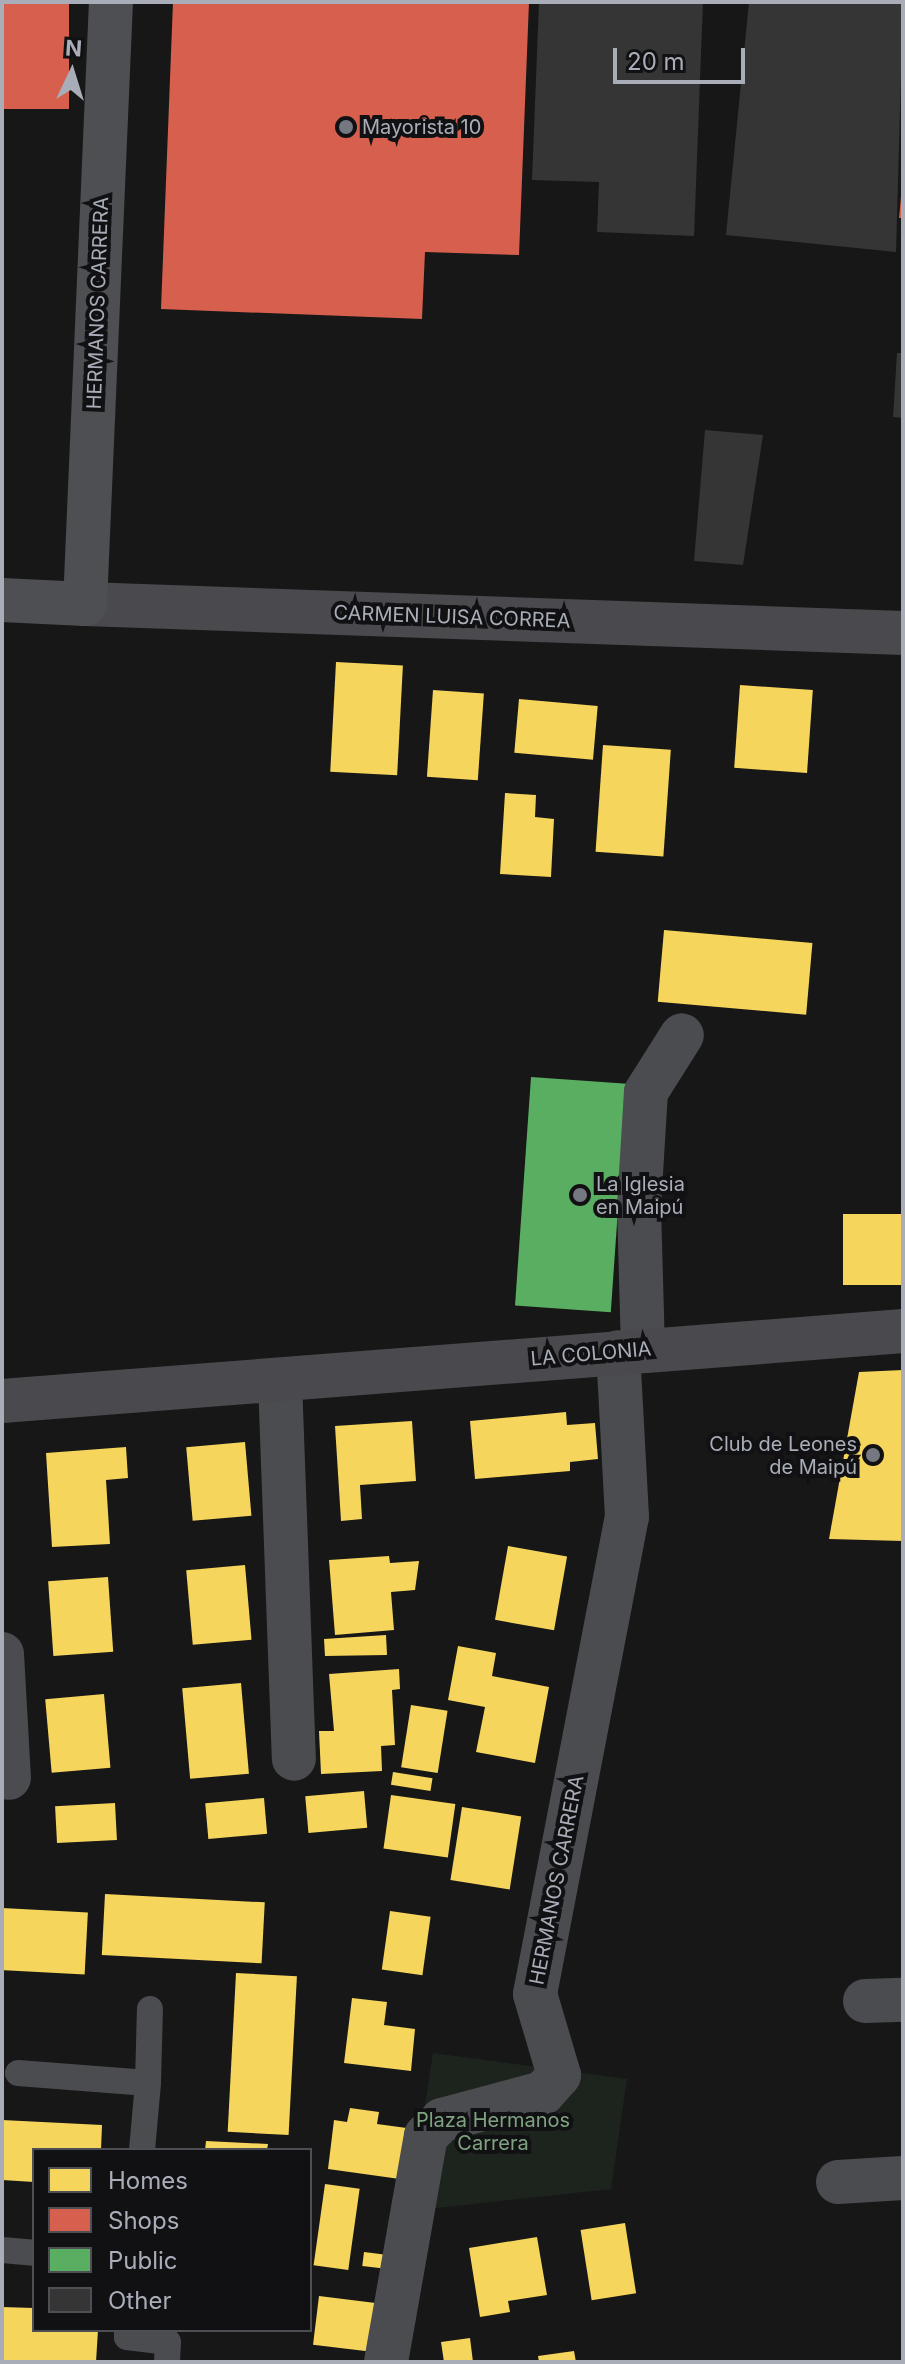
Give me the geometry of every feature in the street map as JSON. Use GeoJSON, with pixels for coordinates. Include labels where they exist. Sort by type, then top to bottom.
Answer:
{"type":"FeatureCollection","features":[{"type":"Feature","properties":{"kind":"main road","name":"HERMANOS CARRERA"},"geometry":{"type":"LineString","coordinates":[[85,604],[111,2]]}},
{"type":"Feature","properties":{"kind":"main road","name":"CARMEN LUISA CORREA"},"geometry":{"type":"LineString","coordinates":[[2,600],[85,604]]}},
{"type":"Feature","properties":{"kind":"street","name":"CARMEN LUISA CORREA"},"geometry":{"type":"LineString","coordinates":[[85,604],[903,633]]}},
{"type":"Feature","properties":{"kind":"street"},"geometry":{"type":"LineString","coordinates":[[631,1351],[646,1092],[682,1035]]}},
{"type":"Feature","properties":{"kind":"street","name":"LA COLONIA"},"geometry":{"type":"LineString","coordinates":[[2,1401],[903,1331]]}},
{"type":"Feature","properties":{"kind":"street","name":"HERMANOS CARRERA"},"geometry":{"type":"LineString","coordinates":[[386,2362],[426,2136],[442,2120],[543,2093],[559,2075],[535,1994],[627,1517],[631,1351]]}},
{"type":"Feature","properties":{"kind":"street"},"geometry":{"type":"LineString","coordinates":[[280,1381],[294,1759]]}},
{"type":"Feature","properties":{"kind":"street"},"geometry":{"type":"LineString","coordinates":[[2,1654],[9,1778]]}},
{"type":"Feature","properties":{"kind":"street"},"geometry":{"type":"LineString","coordinates":[[838,2182],[903,2178]]}},
{"type":"Feature","properties":{"kind":"lane"},"geometry":{"type":"LineString","coordinates":[[142,2148],[150,2009]]}},
{"type":"Feature","properties":{"kind":"lane"},"geometry":{"type":"LineString","coordinates":[[18,2073],[148,2083]]}},
{"type":"Feature","properties":{"kind":"lane"},"geometry":{"type":"LineString","coordinates":[[2,2250],[32,2253]]}},
{"type":"Feature","properties":{"kind":"lane"},"geometry":{"type":"LineString","coordinates":[[127,2332],[127,2337],[168,2342],[167,2362]]}},
{"type":"Feature","properties":{"kind":"green space","name":"Plaza Hermanos Carrera"},"geometry":{"type":"Polygon","coordinates":[[[433,2053],[627,2079],[611,2189],[409,2211],[433,2053]]]}},
{"type":"Feature","properties":{"kind":"building: Homes"},"geometry":{"type":"Polygon","coordinates":[[[336,662],[403,666],[397,775],[330,772],[336,662]]]}},
{"type":"Feature","properties":{"kind":"building: Homes"},"geometry":{"type":"Polygon","coordinates":[[[740,685],[813,690],[807,773],[734,768],[740,685]]]}},
{"type":"Feature","properties":{"kind":"building: Homes"},"geometry":{"type":"Polygon","coordinates":[[[433,690],[484,694],[478,780],[427,777],[433,690]]]}},
{"type":"Feature","properties":{"kind":"building: Homes"},"geometry":{"type":"Polygon","coordinates":[[[519,699],[598,706],[593,760],[514,753],[519,699]]]}},
{"type":"Feature","properties":{"kind":"building: Homes"},"geometry":{"type":"Polygon","coordinates":[[[603,745],[671,750],[663,856],[596,852],[603,745]]]}},
{"type":"Feature","properties":{"kind":"building: Homes"},"geometry":{"type":"Polygon","coordinates":[[[505,793],[536,795],[535,817],[554,819],[551,877],[500,874],[505,793]]]}},
{"type":"Feature","properties":{"kind":"building: Homes"},"geometry":{"type":"Polygon","coordinates":[[[664,930],[812,943],[806,1015],[658,1002],[664,930]]]}},
{"type":"Feature","properties":{"kind":"building: Homes"},"geometry":{"type":"Polygon","coordinates":[[[843,1214],[903,1214],[903,1285],[843,1285],[843,1214]]]}},
{"type":"Feature","properties":{"kind":"building: Homes","name":"Club de Leones de Maipú"},"geometry":{"type":"Polygon","coordinates":[[[903,1370],[903,1541],[829,1539],[859,1372],[903,1370]]]}},
{"type":"Feature","properties":{"kind":"building: Homes"},"geometry":{"type":"Polygon","coordinates":[[[566,1412],[567,1425],[595,1423],[598,1459],[570,1462],[570,1471],[475,1479],[470,1421],[566,1412]]]}},
{"type":"Feature","properties":{"kind":"building: Homes"},"geometry":{"type":"Polygon","coordinates":[[[412,1421],[416,1481],[360,1485],[362,1519],[341,1521],[335,1426],[412,1421]]]}},
{"type":"Feature","properties":{"kind":"building: Homes"},"geometry":{"type":"Polygon","coordinates":[[[245,1442],[251,1516],[193,1521],[186,1447],[245,1442]]]}},
{"type":"Feature","properties":{"kind":"building: Homes"},"geometry":{"type":"Polygon","coordinates":[[[126,1447],[128,1478],[106,1480],[110,1544],[52,1547],[46,1453],[126,1447]]]}},
{"type":"Feature","properties":{"kind":"building: Homes"},"geometry":{"type":"Polygon","coordinates":[[[508,1546],[567,1556],[554,1630],[495,1620],[508,1546]]]}},
{"type":"Feature","properties":{"kind":"building: Homes"},"geometry":{"type":"Polygon","coordinates":[[[389,1556],[390,1563],[419,1561],[415,1590],[391,1592],[394,1630],[335,1635],[329,1560],[389,1556]]]}},
{"type":"Feature","properties":{"kind":"building: Homes"},"geometry":{"type":"Polygon","coordinates":[[[245,1565],[252,1640],[193,1645],[186,1570],[245,1565]]]}},
{"type":"Feature","properties":{"kind":"building: Homes"},"geometry":{"type":"Polygon","coordinates":[[[108,1577],[113,1652],[53,1656],[48,1581],[108,1577]]]}},
{"type":"Feature","properties":{"kind":"building: Homes"},"geometry":{"type":"Polygon","coordinates":[[[386,1635],[387,1655],[325,1656],[324,1639],[386,1635]]]}},
{"type":"Feature","properties":{"kind":"building: Homes"},"geometry":{"type":"Polygon","coordinates":[[[458,1646],[496,1653],[492,1676],[549,1687],[535,1763],[476,1752],[485,1707],[448,1700],[458,1646]]]}},
{"type":"Feature","properties":{"kind":"building: Homes"},"geometry":{"type":"Polygon","coordinates":[[[399,1669],[400,1689],[392,1690],[395,1745],[381,1746],[382,1771],[321,1774],[319,1731],[334,1731],[329,1674],[399,1669]]]}},
{"type":"Feature","properties":{"kind":"building: Homes"},"geometry":{"type":"Polygon","coordinates":[[[241,1683],[249,1774],[190,1779],[182,1688],[241,1683]]]}},
{"type":"Feature","properties":{"kind":"building: Homes"},"geometry":{"type":"Polygon","coordinates":[[[104,1694],[110,1768],[52,1773],[45,1699],[104,1694]]]}},
{"type":"Feature","properties":{"kind":"building: Homes"},"geometry":{"type":"Polygon","coordinates":[[[411,1705],[448,1711],[438,1773],[401,1767],[411,1705]]]}},
{"type":"Feature","properties":{"kind":"building: Homes"},"geometry":{"type":"Polygon","coordinates":[[[393,1772],[433,1778],[430,1791],[391,1785],[393,1772]]]}},
{"type":"Feature","properties":{"kind":"building: Homes"},"geometry":{"type":"Polygon","coordinates":[[[364,1791],[367,1828],[308,1833],[305,1796],[364,1791]]]}},
{"type":"Feature","properties":{"kind":"building: Homes"},"geometry":{"type":"Polygon","coordinates":[[[391,1795],[455,1804],[448,1858],[383,1848],[391,1795]]]}},
{"type":"Feature","properties":{"kind":"building: Homes"},"geometry":{"type":"Polygon","coordinates":[[[264,1798],[267,1834],[208,1839],[205,1803],[264,1798]]]}},
{"type":"Feature","properties":{"kind":"building: Homes"},"geometry":{"type":"Polygon","coordinates":[[[115,1803],[117,1840],[57,1843],[55,1806],[115,1803]]]}},
{"type":"Feature","properties":{"kind":"building: Homes"},"geometry":{"type":"Polygon","coordinates":[[[462,1807],[521,1816],[510,1889],[450,1880],[462,1807]]]}},
{"type":"Feature","properties":{"kind":"building: Homes"},"geometry":{"type":"Polygon","coordinates":[[[105,1894],[265,1902],[262,1963],[102,1955],[105,1894]]]}},
{"type":"Feature","properties":{"kind":"building: Homes"},"geometry":{"type":"Polygon","coordinates":[[[2,1908],[88,1913],[85,1974],[2,1970],[2,1908]]]}},
{"type":"Feature","properties":{"kind":"building: Homes"},"geometry":{"type":"Polygon","coordinates":[[[390,1911],[431,1917],[422,1975],[382,1969],[390,1911]]]}},
{"type":"Feature","properties":{"kind":"building: Homes"},"geometry":{"type":"Polygon","coordinates":[[[236,1973],[297,1976],[289,2135],[228,2132],[236,1973]]]}},
{"type":"Feature","properties":{"kind":"building: Homes"},"geometry":{"type":"Polygon","coordinates":[[[352,1998],[387,2002],[384,2025],[415,2029],[411,2071],[344,2063],[352,1998]]]}},
{"type":"Feature","properties":{"kind":"building: Homes"},"geometry":{"type":"Polygon","coordinates":[[[350,2108],[379,2112],[377,2124],[414,2129],[407,2180],[328,2169],[334,2120],[347,2122],[350,2108]]]}},
{"type":"Feature","properties":{"kind":"building: Homes"},"geometry":{"type":"Polygon","coordinates":[[[2,2120],[102,2125],[101,2148],[32,2148],[32,2182],[2,2180],[2,2120]]]}},
{"type":"Feature","properties":{"kind":"building: Homes"},"geometry":{"type":"Polygon","coordinates":[[[206,2141],[268,2144],[267,2148],[205,2148],[206,2141]]]}},
{"type":"Feature","properties":{"kind":"building: Homes"},"geometry":{"type":"Polygon","coordinates":[[[325,2184],[360,2189],[348,2270],[314,2265],[325,2184]]]}},
{"type":"Feature","properties":{"kind":"building: Homes"},"geometry":{"type":"Polygon","coordinates":[[[625,2223],[636,2293],[592,2300],[581,2230],[625,2223]]]}},
{"type":"Feature","properties":{"kind":"building: Homes"},"geometry":{"type":"Polygon","coordinates":[[[537,2237],[547,2295],[508,2301],[510,2312],[480,2317],[469,2248],[537,2237]]]}},
{"type":"Feature","properties":{"kind":"building: Homes"},"geometry":{"type":"Polygon","coordinates":[[[364,2252],[396,2256],[394,2270],[362,2266],[364,2252]]]}},
{"type":"Feature","properties":{"kind":"building: Homes"},"geometry":{"type":"Polygon","coordinates":[[[319,2296],[382,2304],[376,2352],[313,2345],[319,2296]]]}},
{"type":"Feature","properties":{"kind":"building: Homes"},"geometry":{"type":"Polygon","coordinates":[[[2,2307],[32,2308],[32,2332],[98,2332],[96,2362],[2,2362],[2,2307]]]}},
{"type":"Feature","properties":{"kind":"building: Homes"},"geometry":{"type":"Polygon","coordinates":[[[470,2338],[473,2362],[444,2362],[441,2342],[470,2338]]]}},
{"type":"Feature","properties":{"kind":"building: Homes"},"geometry":{"type":"Polygon","coordinates":[[[574,2351],[576,2362],[539,2362],[538,2356],[574,2351]]]}},
{"type":"Feature","properties":{"kind":"building: Shops"},"geometry":{"type":"Polygon","coordinates":[[[2,2],[69,2],[69,109],[2,109],[2,2]]]}},
{"type":"Feature","properties":{"kind":"building: Shops","name":"Mayorista 10"},"geometry":{"type":"Polygon","coordinates":[[[173,2],[529,2],[519,255],[425,252],[422,319],[161,309],[173,2]]]}},
{"type":"Feature","properties":{"kind":"building: Shops"},"geometry":{"type":"Polygon","coordinates":[[[901,197],[903,218],[899,218],[901,197]]]}},
{"type":"Feature","properties":{"kind":"building: Public","name":"La Iglesia en Maipú"},"geometry":{"type":"Polygon","coordinates":[[[531,1077],[627,1084],[611,1312],[515,1305],[531,1077]]]}},
{"type":"Feature","properties":{"kind":"building: Other"},"geometry":{"type":"Polygon","coordinates":[[[539,2],[703,2],[694,236],[597,232],[599,182],[532,180],[539,2]]]}},
{"type":"Feature","properties":{"kind":"building: Other"},"geometry":{"type":"Polygon","coordinates":[[[749,2],[903,2],[896,252],[726,235],[749,2]]]}},
{"type":"Feature","properties":{"kind":"building: Other"},"geometry":{"type":"Polygon","coordinates":[[[897,353],[903,353],[903,418],[893,417],[897,353]]]}},
{"type":"Feature","properties":{"kind":"building: Other"},"geometry":{"type":"Polygon","coordinates":[[[705,430],[763,435],[743,565],[694,561],[705,430]]]}},
{"type":"Feature","properties":{"kind":"place","name":"Mayorista 10"},"geometry":{"type":"Point","coordinates":[346,127]}},
{"type":"Feature","properties":{"kind":"place","name":"La Iglesia en Maipú"},"geometry":{"type":"Point","coordinates":[580,1195]}},
{"type":"Feature","properties":{"kind":"place","name":"Club de Leones de Maipú"},"geometry":{"type":"Point","coordinates":[873,1455]}}]}
